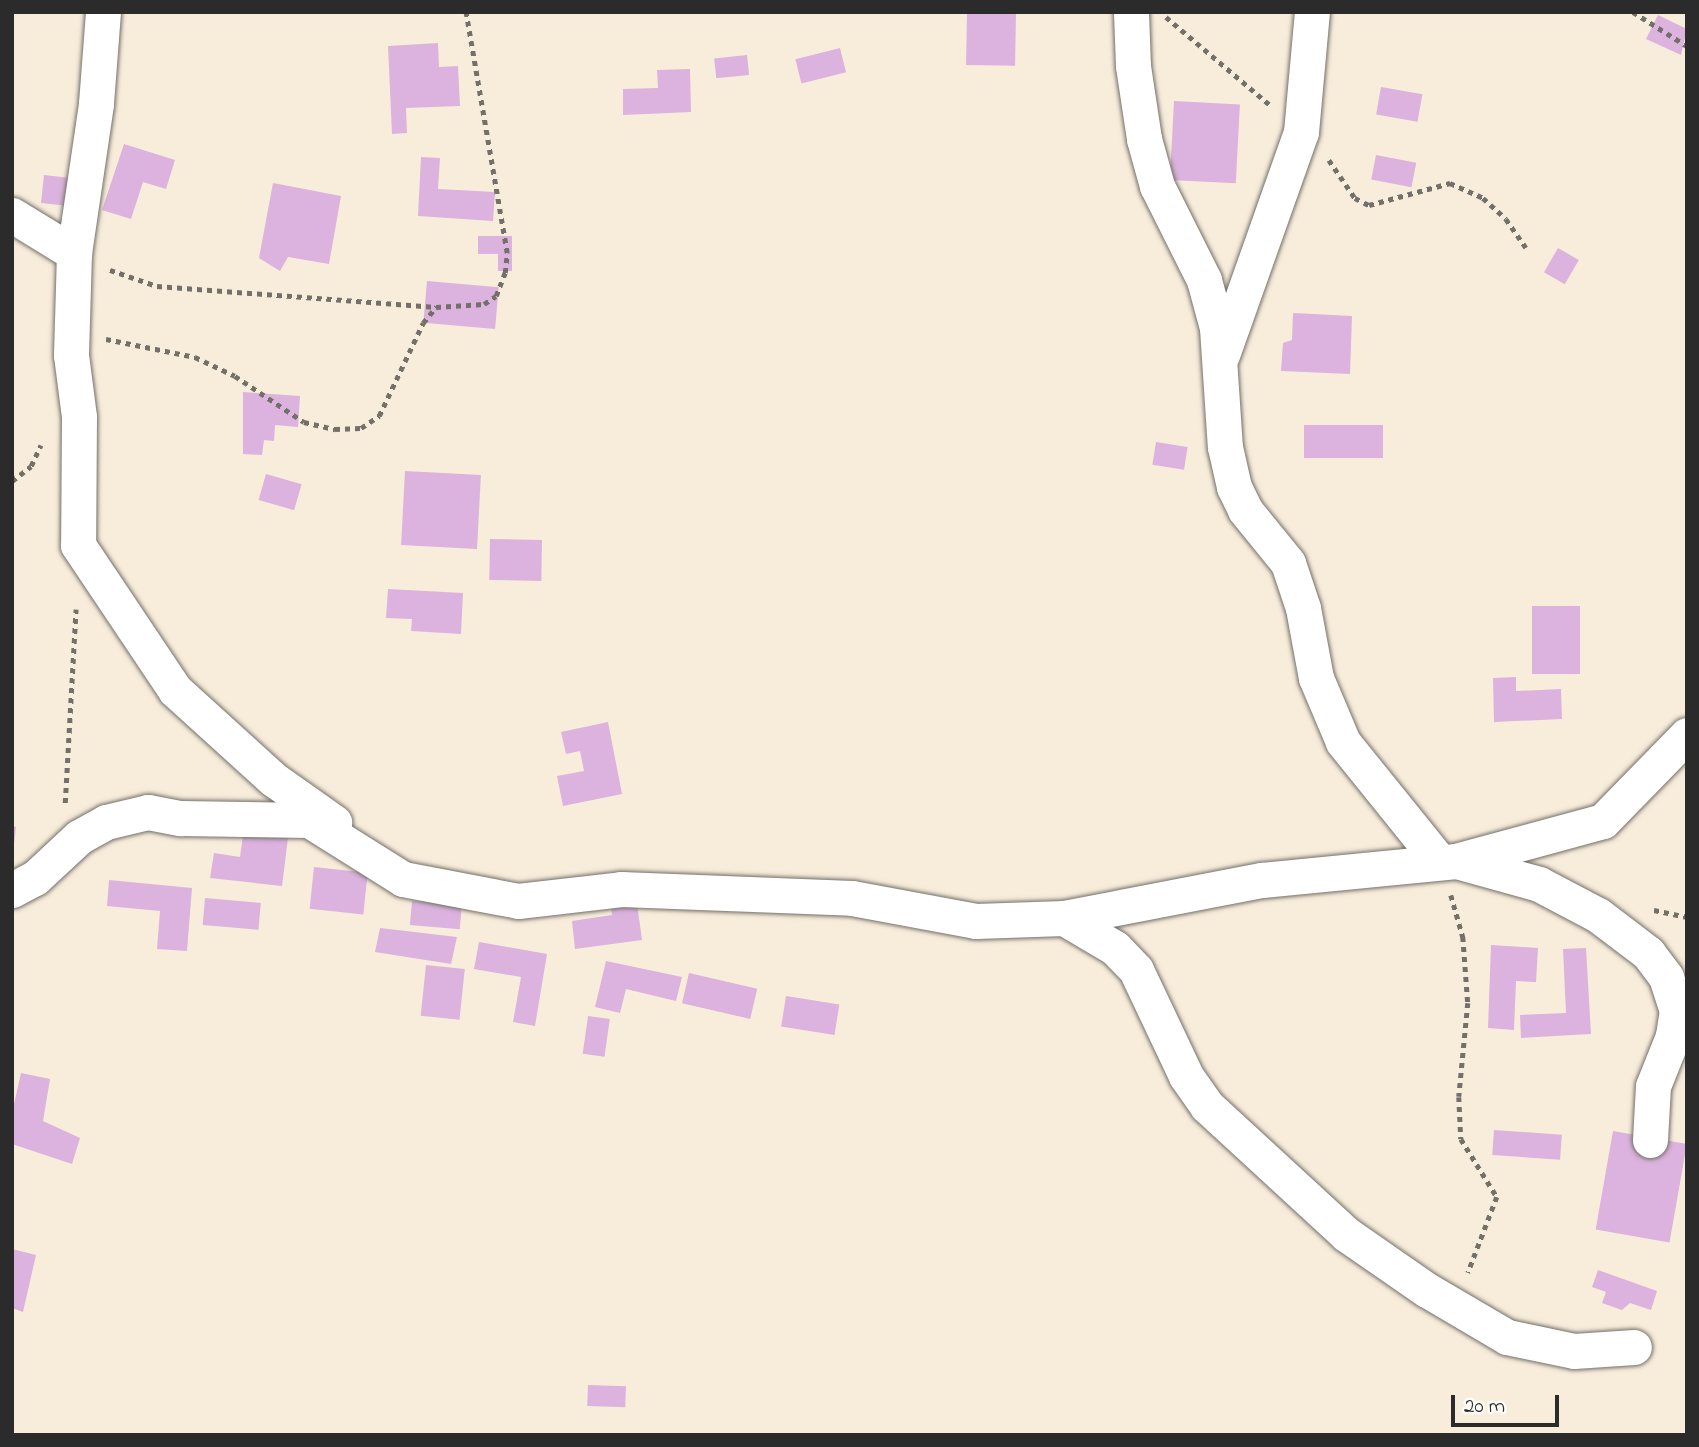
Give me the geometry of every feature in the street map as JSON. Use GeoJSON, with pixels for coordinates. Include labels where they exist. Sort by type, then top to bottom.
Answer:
{"type":"FeatureCollection","features":[{"type":"Feature","properties":{"kind":"street"},"geometry":{"type":"LineString","coordinates":[[103,12],[96,104],[74,253],[72,373],[79,417],[78,545],[175,690],[273,779],[422,883]]}},
{"type":"Feature","properties":{"kind":"street"},"geometry":{"type":"LineString","coordinates":[[1131,12],[1133,65],[1144,139],[1166,206],[1204,280],[1221,360],[1230,473],[1245,510],[1288,562],[1327,709],[1343,742],[1379,792],[1448,862],[1539,884],[1598,915],[1648,953],[1666,978],[1676,1010],[1673,1036],[1653,1086],[1650,1140]]}},
{"type":"Feature","properties":{"kind":"street"},"geometry":{"type":"LineString","coordinates":[[1221,360],[1301,132],[1312,12]]}},
{"type":"Feature","properties":{"kind":"street"},"geometry":{"type":"LineString","coordinates":[[12,215],[74,253]]}},
{"type":"Feature","properties":{"kind":"street"},"geometry":{"type":"LineString","coordinates":[[12,890],[34,878],[61,853],[106,822],[148,812],[180,818],[309,820],[403,879],[518,901],[621,889],[852,898],[976,921],[1064,918],[1262,880],[1448,862],[1603,821],[1687,735]]}},
{"type":"Feature","properties":{"kind":"street"},"geometry":{"type":"LineString","coordinates":[[1064,918],[1115,948],[1136,970],[1186,1076],[1207,1106],[1346,1234],[1507,1337],[1574,1351],[1634,1347]]}},
{"type":"Feature","properties":{"kind":"path"},"geometry":{"type":"LineString","coordinates":[[74,253],[157,286],[436,307],[484,304],[496,296],[505,273],[507,253],[466,12]]}},
{"type":"Feature","properties":{"kind":"path"},"geometry":{"type":"LineString","coordinates":[[1160,12],[1301,132],[1339,172],[1355,198],[1369,205],[1450,183],[1483,198],[1506,219],[1526,248]]}},
{"type":"Feature","properties":{"kind":"path"},"geometry":{"type":"LineString","coordinates":[[1633,12],[1687,46]]}},
{"type":"Feature","properties":{"kind":"path"},"geometry":{"type":"LineString","coordinates":[[72,325],[120,345],[195,357],[235,376],[304,422],[335,429],[360,428],[379,416],[423,323],[436,307]]}},
{"type":"Feature","properties":{"kind":"path"},"geometry":{"type":"LineString","coordinates":[[61,853],[78,545]]}},
{"type":"Feature","properties":{"kind":"path"},"geometry":{"type":"LineString","coordinates":[[1448,862],[1463,937],[1468,1003],[1461,1139],[1497,1197],[1455,1306]]}},
{"type":"Feature","properties":{"kind":"building"},"geometry":{"type":"Polygon","coordinates":[[[967,12],[1016,13],[1015,66],[966,65],[967,12]]]}},
{"type":"Feature","properties":{"kind":"building"},"geometry":{"type":"Polygon","coordinates":[[[1658,15],[1687,29],[1681,55],[1646,39],[1658,15]]]}},
{"type":"Feature","properties":{"kind":"building"},"geometry":{"type":"Polygon","coordinates":[[[438,43],[439,67],[458,66],[460,106],[406,108],[407,133],[392,134],[388,46],[438,43]]]}},
{"type":"Feature","properties":{"kind":"building"},"geometry":{"type":"Polygon","coordinates":[[[840,48],[846,72],[801,83],[795,59],[840,48]]]}},
{"type":"Feature","properties":{"kind":"building"},"geometry":{"type":"Polygon","coordinates":[[[747,55],[749,75],[716,78],[714,58],[747,55]]]}},
{"type":"Feature","properties":{"kind":"building"},"geometry":{"type":"Polygon","coordinates":[[[690,69],[691,112],[623,115],[623,89],[658,88],[657,70],[690,69]]]}},
{"type":"Feature","properties":{"kind":"building"},"geometry":{"type":"Polygon","coordinates":[[[1381,87],[1422,94],[1417,122],[1376,115],[1381,87]]]}},
{"type":"Feature","properties":{"kind":"building"},"geometry":{"type":"Polygon","coordinates":[[[1174,101],[1240,104],[1236,183],[1170,180],[1174,101]]]}},
{"type":"Feature","properties":{"kind":"building"},"geometry":{"type":"Polygon","coordinates":[[[124,144],[175,160],[166,189],[143,182],[131,219],[102,210],[124,144]]]}},
{"type":"Feature","properties":{"kind":"building"},"geometry":{"type":"Polygon","coordinates":[[[1376,155],[1416,163],[1411,187],[1371,180],[1376,155]]]}},
{"type":"Feature","properties":{"kind":"building"},"geometry":{"type":"Polygon","coordinates":[[[421,157],[440,158],[438,189],[495,192],[493,221],[418,216],[421,157]]]}},
{"type":"Feature","properties":{"kind":"building"},"geometry":{"type":"Polygon","coordinates":[[[44,175],[71,178],[87,208],[41,203],[44,175]]]}},
{"type":"Feature","properties":{"kind":"building"},"geometry":{"type":"Polygon","coordinates":[[[273,183],[341,196],[329,264],[288,257],[280,271],[259,258],[273,183]]]}},
{"type":"Feature","properties":{"kind":"building"},"geometry":{"type":"Polygon","coordinates":[[[478,236],[512,236],[512,271],[498,271],[498,254],[478,254],[478,236]]]}},
{"type":"Feature","properties":{"kind":"building"},"geometry":{"type":"Polygon","coordinates":[[[1558,248],[1579,260],[1565,284],[1544,272],[1558,248]]]}},
{"type":"Feature","properties":{"kind":"building"},"geometry":{"type":"Polygon","coordinates":[[[427,281],[499,287],[495,329],[423,323],[427,281]]]}},
{"type":"Feature","properties":{"kind":"building"},"geometry":{"type":"Polygon","coordinates":[[[1293,313],[1352,316],[1350,374],[1281,371],[1283,343],[1292,340],[1293,313]]]}},
{"type":"Feature","properties":{"kind":"building"},"geometry":{"type":"Polygon","coordinates":[[[243,392],[300,396],[298,427],[275,425],[274,441],[264,440],[262,455],[243,454],[243,392]]]}},
{"type":"Feature","properties":{"kind":"building"},"geometry":{"type":"Polygon","coordinates":[[[1304,425],[1383,425],[1383,458],[1304,458],[1304,425]]]}},
{"type":"Feature","properties":{"kind":"building"},"geometry":{"type":"Polygon","coordinates":[[[1156,442],[1188,447],[1184,470],[1152,465],[1156,442]]]}},
{"type":"Feature","properties":{"kind":"building"},"geometry":{"type":"Polygon","coordinates":[[[405,471],[481,475],[477,549],[401,545],[405,471]]]}},
{"type":"Feature","properties":{"kind":"building"},"geometry":{"type":"Polygon","coordinates":[[[266,474],[302,484],[294,510],[259,500],[266,474]]]}},
{"type":"Feature","properties":{"kind":"building"},"geometry":{"type":"Polygon","coordinates":[[[490,539],[542,540],[541,581],[489,580],[490,539]]]}},
{"type":"Feature","properties":{"kind":"building"},"geometry":{"type":"Polygon","coordinates":[[[388,589],[463,593],[461,634],[411,631],[412,619],[386,618],[388,589]]]}},
{"type":"Feature","properties":{"kind":"building"},"geometry":{"type":"Polygon","coordinates":[[[1532,606],[1580,606],[1580,674],[1532,674],[1532,606]]]}},
{"type":"Feature","properties":{"kind":"building"},"geometry":{"type":"Polygon","coordinates":[[[1516,677],[1516,691],[1561,689],[1562,719],[1494,722],[1493,678],[1516,677]]]}},
{"type":"Feature","properties":{"kind":"building"},"geometry":{"type":"Polygon","coordinates":[[[608,722],[622,794],[563,806],[557,776],[584,771],[580,751],[566,754],[561,732],[608,722]]]}},
{"type":"Feature","properties":{"kind":"building"},"geometry":{"type":"Polygon","coordinates":[[[12,826],[16,827],[14,844],[12,843],[12,826]]]}},
{"type":"Feature","properties":{"kind":"building"},"geometry":{"type":"Polygon","coordinates":[[[264,827],[289,830],[282,886],[210,878],[214,853],[240,857],[243,835],[262,837],[264,827]]]}},
{"type":"Feature","properties":{"kind":"building"},"geometry":{"type":"Polygon","coordinates":[[[314,867],[368,873],[363,914],[310,909],[314,867]]]}},
{"type":"Feature","properties":{"kind":"building"},"geometry":{"type":"Polygon","coordinates":[[[109,880],[192,888],[187,951],[157,949],[160,911],[107,906],[109,880]]]}},
{"type":"Feature","properties":{"kind":"building"},"geometry":{"type":"Polygon","coordinates":[[[636,896],[642,940],[575,949],[572,921],[612,915],[610,900],[636,896]]]}},
{"type":"Feature","properties":{"kind":"building"},"geometry":{"type":"Polygon","coordinates":[[[205,898],[261,903],[258,930],[203,925],[205,898]]]}},
{"type":"Feature","properties":{"kind":"building"},"geometry":{"type":"Polygon","coordinates":[[[412,901],[462,905],[460,929],[410,925],[412,901]]]}},
{"type":"Feature","properties":{"kind":"building"},"geometry":{"type":"Polygon","coordinates":[[[380,928],[457,937],[451,964],[375,952],[380,928]]]}},
{"type":"Feature","properties":{"kind":"building"},"geometry":{"type":"Polygon","coordinates":[[[479,942],[547,954],[535,1026],[513,1022],[521,977],[474,969],[479,942]]]}},
{"type":"Feature","properties":{"kind":"building"},"geometry":{"type":"Polygon","coordinates":[[[1491,945],[1538,948],[1536,982],[1516,981],[1514,1030],[1488,1028],[1491,945]]]}},
{"type":"Feature","properties":{"kind":"building"},"geometry":{"type":"Polygon","coordinates":[[[1586,948],[1591,1034],[1521,1038],[1520,1015],[1566,1013],[1563,949],[1586,948]]]}},
{"type":"Feature","properties":{"kind":"building"},"geometry":{"type":"Polygon","coordinates":[[[606,961],[682,977],[676,1001],[626,989],[620,1013],[595,1007],[606,961]]]}},
{"type":"Feature","properties":{"kind":"building"},"geometry":{"type":"Polygon","coordinates":[[[426,965],[465,969],[459,1020],[421,1016],[426,965]]]}},
{"type":"Feature","properties":{"kind":"building"},"geometry":{"type":"Polygon","coordinates":[[[689,973],[757,989],[750,1019],[682,1003],[689,973]]]}},
{"type":"Feature","properties":{"kind":"building"},"geometry":{"type":"Polygon","coordinates":[[[786,996],[839,1004],[834,1035],[781,1027],[786,996]]]}},
{"type":"Feature","properties":{"kind":"building"},"geometry":{"type":"Polygon","coordinates":[[[588,1016],[610,1019],[604,1057],[583,1054],[588,1016]]]}},
{"type":"Feature","properties":{"kind":"building"},"geometry":{"type":"Polygon","coordinates":[[[21,1073],[50,1079],[43,1121],[80,1138],[72,1164],[12,1144],[12,1113],[21,1073]]]}},
{"type":"Feature","properties":{"kind":"building"},"geometry":{"type":"Polygon","coordinates":[[[1494,1130],[1562,1135],[1560,1160],[1492,1155],[1494,1130]]]}},
{"type":"Feature","properties":{"kind":"building"},"geometry":{"type":"Polygon","coordinates":[[[1613,1131],[1687,1144],[1669,1243],[1596,1229],[1613,1131]]]}},
{"type":"Feature","properties":{"kind":"building"},"geometry":{"type":"Polygon","coordinates":[[[12,1249],[36,1255],[23,1312],[12,1308],[12,1249]]]}},
{"type":"Feature","properties":{"kind":"building"},"geometry":{"type":"Polygon","coordinates":[[[1598,1270],[1657,1291],[1651,1310],[1630,1303],[1622,1310],[1602,1303],[1606,1292],[1592,1287],[1598,1270]]]}},
{"type":"Feature","properties":{"kind":"building"},"geometry":{"type":"Polygon","coordinates":[[[588,1385],[626,1386],[625,1407],[587,1406],[588,1385]]]}}]}
